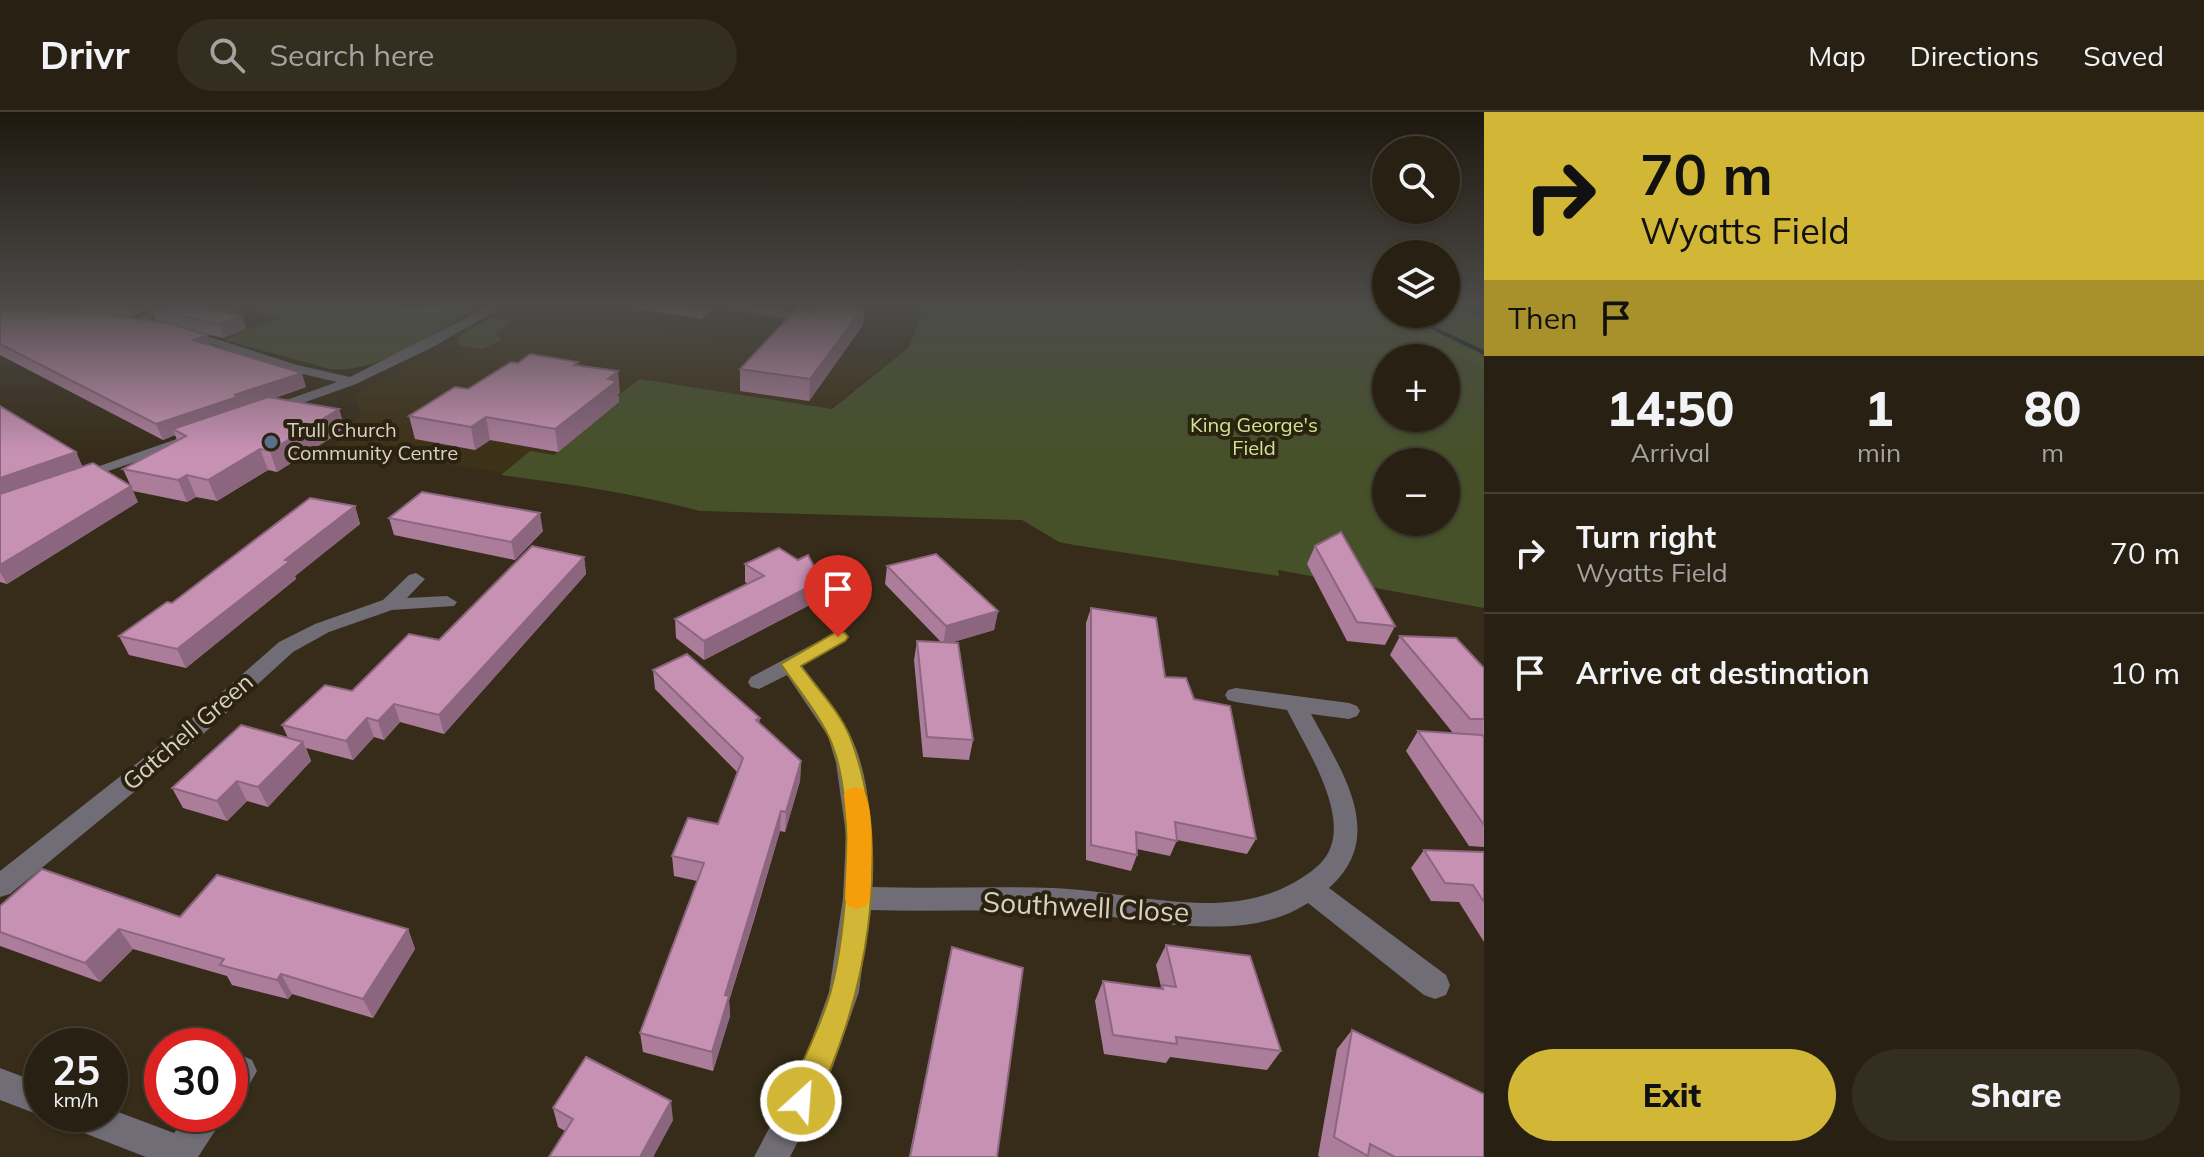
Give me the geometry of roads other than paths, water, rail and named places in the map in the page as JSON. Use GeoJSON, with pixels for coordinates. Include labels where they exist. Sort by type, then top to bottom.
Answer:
{"type":"FeatureCollection","features":[{"type":"Feature","properties":{"kind":"street"},"geometry":{"type":"LineString","coordinates":[[244,353],[351,381]]}},
{"type":"Feature","properties":{"kind":"street"},"geometry":{"type":"LineString","coordinates":[[251,417],[351,381],[411,353]]}},
{"type":"Feature","properties":{"kind":"street"},"geometry":{"type":"LineString","coordinates":[[71,479],[198,435]]}},
{"type":"Feature","properties":{"kind":"street","name":"Gatchell Green"},"geometry":{"type":"LineString","coordinates":[[390,604],[416,579]]}},
{"type":"Feature","properties":{"kind":"street","name":"Gatchell Green"},"geometry":{"type":"LineString","coordinates":[[0,886],[182,740],[286,647],[322,628],[390,604],[447,602]]}},
{"type":"Feature","properties":{"kind":"street"},"geometry":{"type":"LineString","coordinates":[[759,682],[838,637]]}},
{"type":"Feature","properties":{"kind":"street"},"geometry":{"type":"LineString","coordinates":[[771,1157],[816,1072],[844,992],[857,898],[859,834],[848,763],[839,735],[790,664]]}},
{"type":"Feature","properties":{"kind":"street"},"geometry":{"type":"LineString","coordinates":[[1236,695],[1349,711]]}},
{"type":"Feature","properties":{"kind":"street","name":"Southwell Close"},"geometry":{"type":"LineString","coordinates":[[857,898],[1096,902],[1209,915],[1274,907],[1310,889],[1335,866],[1346,840],[1341,803],[1295,704]]}},
{"type":"Feature","properties":{"kind":"street"},"geometry":{"type":"LineString","coordinates":[[1310,889],[1435,985]]}},
{"type":"Feature","properties":{"kind":"street"},"geometry":{"type":"LineString","coordinates":[[0,1084],[24,1093]]}},
{"type":"Feature","properties":{"kind":"street"},"geometry":{"type":"LineString","coordinates":[[122,1132],[178,1155],[195,1132]]}},
{"type":"Feature","properties":{"kind":"place","name":"Trull Church Community Centre"},"geometry":{"type":"Point","coordinates":[271,442]}},
{"type":"Feature","properties":{"kind":"park label","name":"King George's Field"},"geometry":{"type":"Point","coordinates":[1254,436]}}]}
